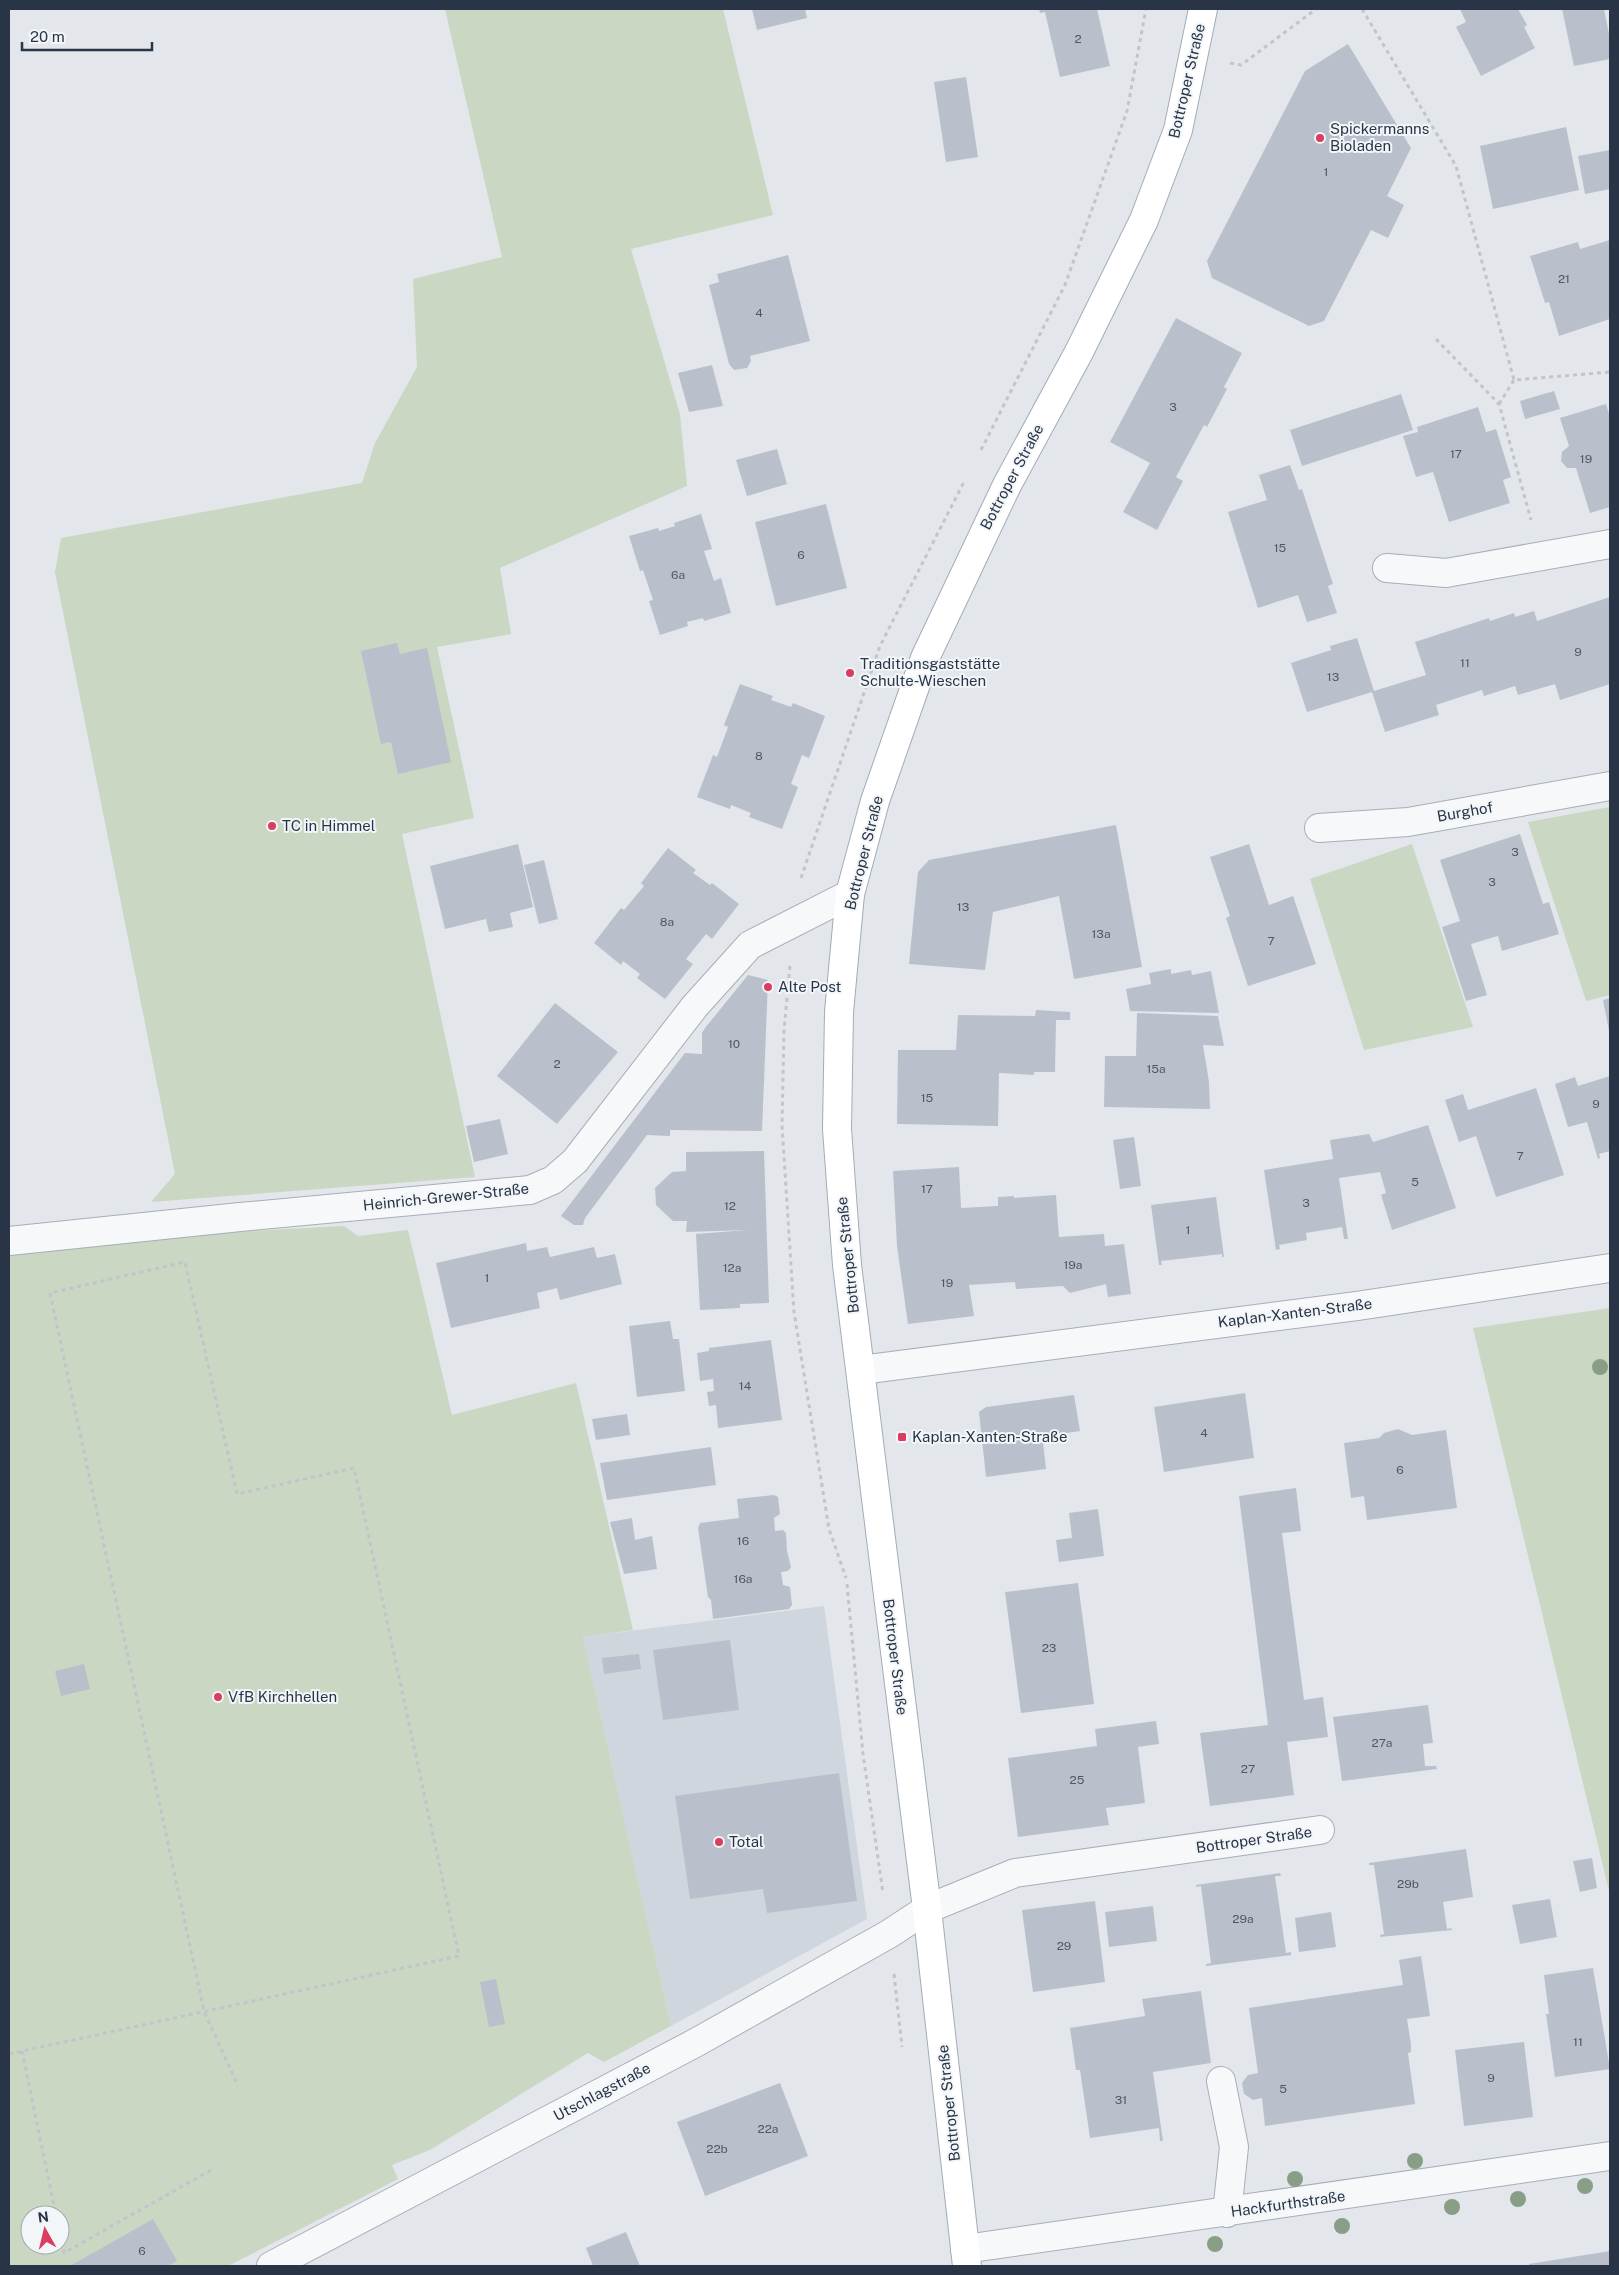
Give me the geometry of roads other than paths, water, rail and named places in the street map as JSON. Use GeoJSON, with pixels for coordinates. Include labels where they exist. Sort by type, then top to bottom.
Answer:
{"type":"FeatureCollection","features":[{"type":"Feature","properties":{"kind":"main road","name":"Bottroper Straße"},"geometry":{"type":"LineString","coordinates":[[966,2258],[927,1909],[847,1265],[837,1129],[839,1012],[850,894],[875,801],[925,658],[1007,486],[1079,352],[1144,220],[1178,130],[1195,56],[1203,9]]}},
{"type":"Feature","properties":{"kind":"street"},"geometry":{"type":"LineString","coordinates":[[1387,568],[1446,574],[1610,544]]}},
{"type":"Feature","properties":{"kind":"street","name":"Burghof"},"geometry":{"type":"LineString","coordinates":[[1319,828],[1408,822],[1610,786]]}},
{"type":"Feature","properties":{"kind":"street","name":"Heinrich-Grewer-Straße"},"geometry":{"type":"LineString","coordinates":[[9,1242],[530,1190],[553,1180],[575,1161],[695,1006],[750,945],[850,894]]}},
{"type":"Feature","properties":{"kind":"street","name":"Kaplan-Xanten-Straße"},"geometry":{"type":"LineString","coordinates":[[861,1370],[1357,1306],[1610,1268]]}},
{"type":"Feature","properties":{"kind":"street","name":"Bottroper Straße"},"geometry":{"type":"LineString","coordinates":[[927,1909],[1015,1873],[1320,1830]]}},
{"type":"Feature","properties":{"kind":"street","name":"Utschlagstraße"},"geometry":{"type":"LineString","coordinates":[[271,2266],[697,2042],[889,1934],[927,1909]]}},
{"type":"Feature","properties":{"kind":"street"},"geometry":{"type":"LineString","coordinates":[[1221,2081],[1234,2147],[1227,2213]]}},
{"type":"Feature","properties":{"kind":"street","name":"Hackfurthstraße"},"geometry":{"type":"LineString","coordinates":[[966,2258],[1227,2213],[1610,2156]]}},
{"type":"Feature","properties":{"kind":"place","name":"Spickermanns Bioladen"},"geometry":{"type":"Point","coordinates":[1320,138]}},
{"type":"Feature","properties":{"kind":"place","name":"Traditionsgaststätte Schulte-Wieschen"},"geometry":{"type":"Point","coordinates":[850,673]}},
{"type":"Feature","properties":{"kind":"place","name":"TC in Himmel"},"geometry":{"type":"Point","coordinates":[272,826]}},
{"type":"Feature","properties":{"kind":"place","name":"Alte Post"},"geometry":{"type":"Point","coordinates":[768,987]}},
{"type":"Feature","properties":{"kind":"place","name":"Kaplan-Xanten-Straße"},"geometry":{"type":"Point","coordinates":[902,1437]}},
{"type":"Feature","properties":{"kind":"place","name":"VfB Kirchhellen"},"geometry":{"type":"Point","coordinates":[218,1697]}},
{"type":"Feature","properties":{"kind":"place","name":"Total"},"geometry":{"type":"Point","coordinates":[719,1842]}}]}
